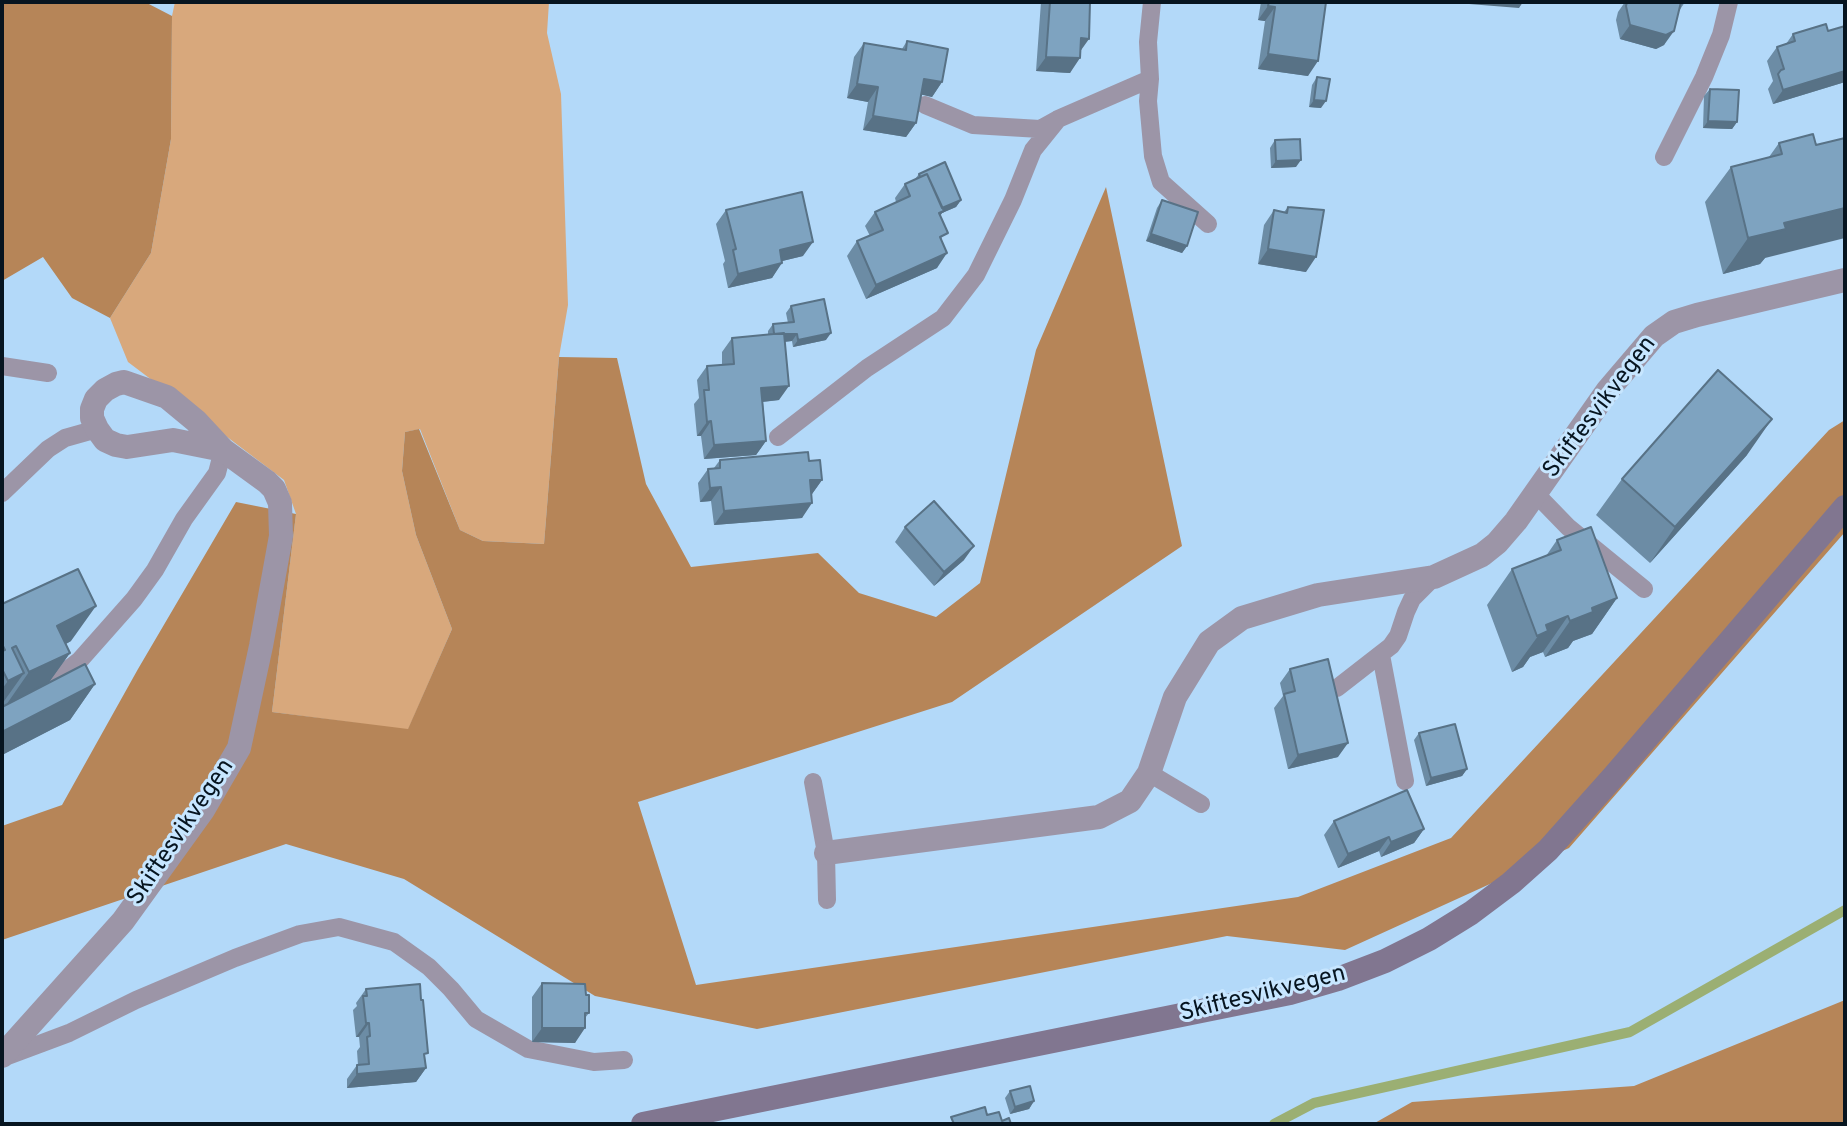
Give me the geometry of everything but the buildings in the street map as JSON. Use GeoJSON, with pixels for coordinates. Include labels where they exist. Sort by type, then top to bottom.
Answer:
{"type":"FeatureCollection","features":[{"type":"Feature","properties":{"kind":"main road","name":"Skiftesvikvegen"},"geometry":{"type":"LineString","coordinates":[[643,1124],[690,1119],[1290,993],[1385,961],[1429,939],[1471,913],[1548,850],[1845,507]]}},
{"type":"Feature","properties":{"kind":"street","name":"Skiftesvikvegen"},"geometry":{"type":"LineString","coordinates":[[826,853],[1099,817],[1130,801],[1149,773],[1175,697],[1209,642],[1242,618],[1318,595],[1434,577],[1482,555],[1516,521],[1608,390],[1654,336],[1674,322],[1697,315],[1845,280]]}},
{"type":"Feature","properties":{"kind":"street","name":"Skiftesvikvegen"},"geometry":{"type":"LineString","coordinates":[[2,1057],[123,921],[203,810],[239,748],[281,536],[280,503],[274,489],[223,450],[196,421],[167,397],[124,382],[105,390],[92,409],[97,429],[105,440],[116,445],[127,447],[173,440],[223,450]]}},
{"type":"Feature","properties":{"kind":"lane"},"geometry":{"type":"LineString","coordinates":[[1152,2],[1148,42],[1149,129],[1153,156],[1161,182],[1208,224]]}},
{"type":"Feature","properties":{"kind":"lane"},"geometry":{"type":"LineString","coordinates":[[1664,157],[1704,77],[1721,35],[1729,2]]}},
{"type":"Feature","properties":{"kind":"lane"},"geometry":{"type":"LineString","coordinates":[[925,105],[973,125],[1036,130],[1150,79]]}},
{"type":"Feature","properties":{"kind":"lane"},"geometry":{"type":"LineString","coordinates":[[778,437],[867,368],[943,318],[976,275],[1013,200],[1033,150],[1058,119]]}},
{"type":"Feature","properties":{"kind":"lane"},"geometry":{"type":"LineString","coordinates":[[2,366],[48,373]]}},
{"type":"Feature","properties":{"kind":"lane"},"geometry":{"type":"LineString","coordinates":[[2,493],[48,449],[65,438],[97,429]]}},
{"type":"Feature","properties":{"kind":"lane"},"geometry":{"type":"LineString","coordinates":[[53,681],[80,660],[155,570],[184,519],[217,473],[223,450]]}},
{"type":"Feature","properties":{"kind":"lane"},"geometry":{"type":"LineString","coordinates":[[1536,494],[1568,527],[1644,589]]}},
{"type":"Feature","properties":{"kind":"lane","name":"Skiftesvikvegen"},"geometry":{"type":"LineString","coordinates":[[1337,688],[1381,655],[1398,636],[1412,599],[1434,577]]}},
{"type":"Feature","properties":{"kind":"lane"},"geometry":{"type":"LineString","coordinates":[[1381,655],[1405,781]]}},
{"type":"Feature","properties":{"kind":"lane"},"geometry":{"type":"LineString","coordinates":[[1149,773],[1201,804]]}},
{"type":"Feature","properties":{"kind":"lane"},"geometry":{"type":"LineString","coordinates":[[813,782],[826,853],[827,900]]}},
{"type":"Feature","properties":{"kind":"lane","name":"Skiftesvikvegen"},"geometry":{"type":"LineString","coordinates":[[2,1057],[69,1033],[136,1000],[235,958],[300,934],[339,927],[394,942],[429,967],[476,1019],[528,1049],[594,1062],[624,1060]]}},
{"type":"Feature","properties":{"kind":"shaded area"},"geometry":{"type":"Polygon","coordinates":[[[2,2],[145,2],[172,16],[171,139],[151,253],[110,318],[72,298],[43,257],[2,281],[2,2]]]}},
{"type":"Feature","properties":{"kind":"shaded area"},"geometry":{"type":"Polygon","coordinates":[[[175,2],[549,2],[547,33],[561,94],[568,305],[559,357],[544,544],[483,541],[460,530],[420,429],[405,432],[402,471],[416,535],[452,629],[408,730],[272,712],[296,514],[284,480],[128,362],[110,318],[151,253],[171,139],[172,16],[175,2]]]}},
{"type":"Feature","properties":{"kind":"shaded area"},"geometry":{"type":"Polygon","coordinates":[[[1106,187],[1182,546],[952,702],[638,802],[696,985],[1298,897],[1451,838],[1829,430],[1845,420],[1845,532],[1569,848],[1345,950],[1227,936],[757,1029],[595,996],[404,879],[286,844],[2,940],[2,826],[62,805],[236,502],[296,514],[272,712],[408,729],[452,629],[416,535],[402,471],[405,432],[419,429],[460,530],[483,541],[544,544],[559,357],[617,358],[646,484],[691,567],[818,553],[859,593],[936,617],[980,583],[1036,350],[1106,187]]]}},
{"type":"Feature","properties":{"kind":"shaded area"},"geometry":{"type":"Polygon","coordinates":[[[1845,1000],[1845,1124],[1373,1124],[1412,1102],[1634,1086],[1845,1000]]]}},
{"type":"Feature","properties":{"kind":"waterway"},"geometry":{"type":"LineString","coordinates":[[1274,1124],[1314,1103],[1630,1032],[1845,910]]}}]}
